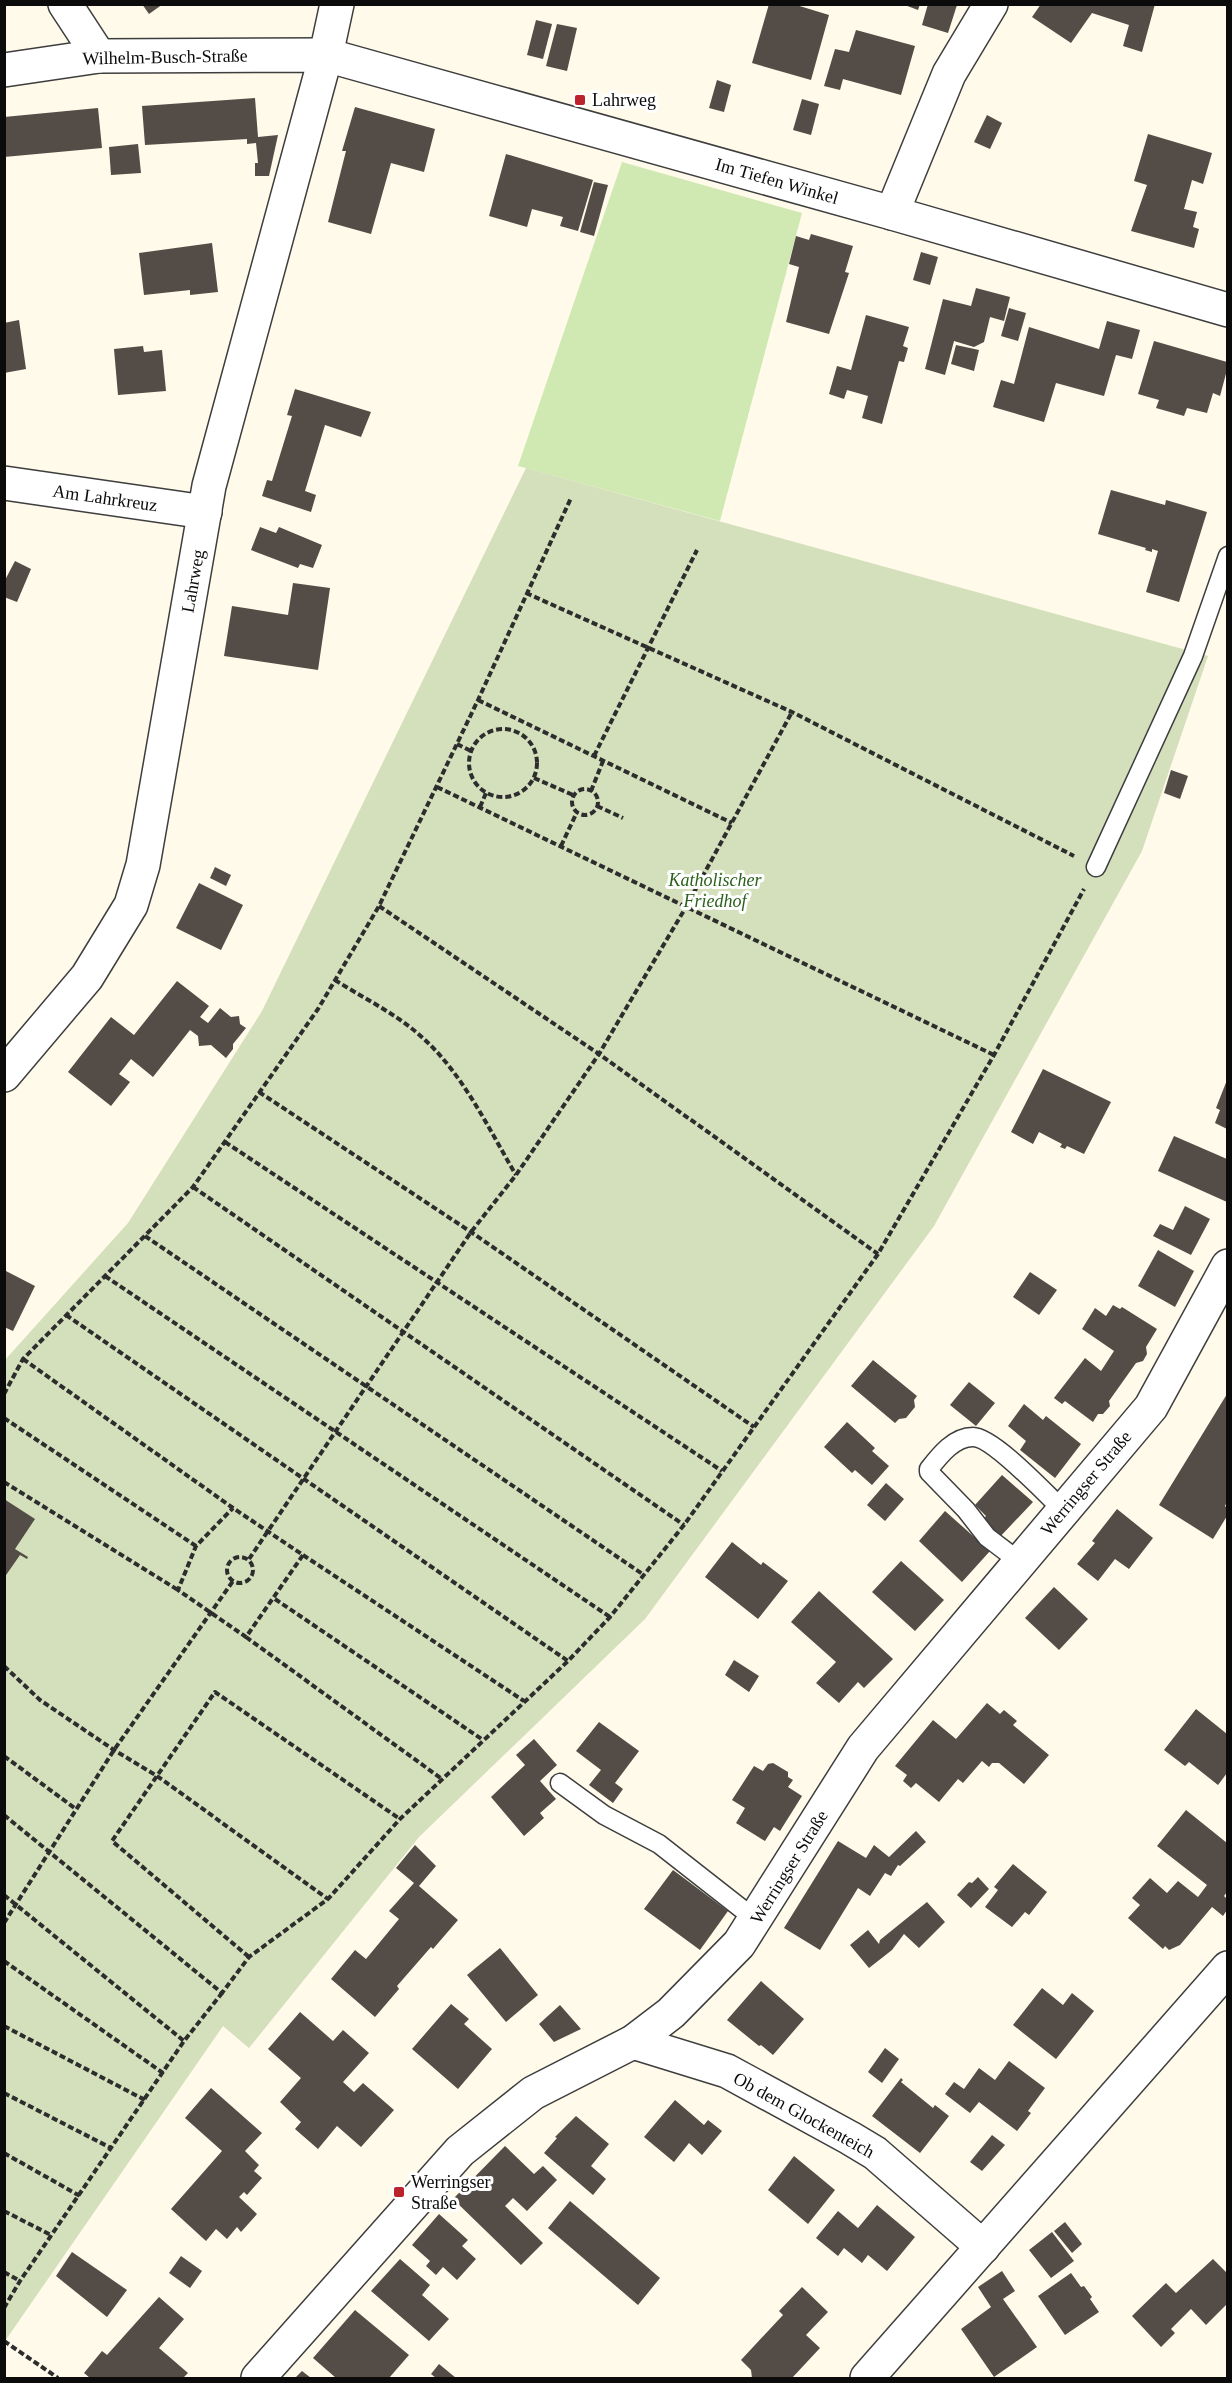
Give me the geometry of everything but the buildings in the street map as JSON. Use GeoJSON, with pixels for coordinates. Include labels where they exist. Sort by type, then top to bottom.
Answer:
{"type":"FeatureCollection","features":[{"type":"Feature","properties":{"kind":"street"},"geometry":{"type":"LineString","coordinates":[[65,4],[99,56]]}},
{"type":"Feature","properties":{"kind":"street","name":"Lahrweg"},"geometry":{"type":"LineString","coordinates":[[4,1075],[87,977],[131,905],[143,865],[213,475],[327,55],[337,4]]}},
{"type":"Feature","properties":{"kind":"street"},"geometry":{"type":"LineString","coordinates":[[892,213],[949,74],[991,4]]}},
{"type":"Feature","properties":{"kind":"street","name":"Wilhelm-Busch-Straße"},"geometry":{"type":"LineString","coordinates":[[4,70],[99,56],[327,55]]}},
{"type":"Feature","properties":{"kind":"street","name":"Im Tiefen Winkel"},"geometry":{"type":"LineString","coordinates":[[327,55],[892,213],[1227,310]]}},
{"type":"Feature","properties":{"kind":"street","name":"Am Lahrkreuz"},"geometry":{"type":"LineString","coordinates":[[4,483],[206,512]]}},
{"type":"Feature","properties":{"kind":"street","name":"Werringser Straße"},"geometry":{"type":"LineString","coordinates":[[258,2379],[460,2151],[533,2093],[633,2042],[671,2013],[739,1944],[863,1748],[1150,1407],[1227,1266]]}},
{"type":"Feature","properties":{"kind":"street"},"geometry":{"type":"LineString","coordinates":[[867,2379],[1227,1968]]}},
{"type":"Feature","properties":{"kind":"street","name":"Ob dem Glockenteich"},"geometry":{"type":"LineString","coordinates":[[633,2042],[727,2071],[850,2138],[875,2153],[983,2247]]}},
{"type":"Feature","properties":{"kind":"lane"},"geometry":{"type":"LineString","coordinates":[[1096,867],[1193,656],[1227,556]]}},
{"type":"Feature","properties":{"kind":"lane"},"geometry":{"type":"LineString","coordinates":[[1020,1562],[987,1537],[966,1510],[929,1472],[943,1452],[955,1442],[973,1437],[991,1443],[1063,1510]]}},
{"type":"Feature","properties":{"kind":"lane"},"geometry":{"type":"LineString","coordinates":[[560,1783],[604,1815],[659,1844],[756,1920]]}},
{"type":"Feature","properties":{"kind":"path"},"geometry":{"type":"LineString","coordinates":[[4,1394],[22,1359],[194,1187],[318,1008],[379,906],[478,700],[571,498]]}},
{"type":"Feature","properties":{"kind":"path"},"geometry":{"type":"LineString","coordinates":[[594,756],[697,550]]}},
{"type":"Feature","properties":{"kind":"path"},"geometry":{"type":"LineString","coordinates":[[4,2307],[184,2041],[249,1957],[328,1899],[400,1819],[568,1661],[610,1617],[684,1525],[878,1254],[994,1055],[1096,867],[792,712],[526,593]]}},
{"type":"Feature","properties":{"kind":"path"},"geometry":{"type":"LineString","coordinates":[[478,700],[732,823]]}},
{"type":"Feature","properties":{"kind":"path"},"geometry":{"type":"LineString","coordinates":[[249,1559],[437,1281],[471,1232],[516,1175],[599,1054],[687,907],[792,712]]}},
{"type":"Feature","properties":{"kind":"path"},"geometry":{"type":"LineString","coordinates":[[519,732],[523,722]]}},
{"type":"Feature","properties":{"kind":"path"},"geometry":{"type":"LineString","coordinates":[[506,729],[519,732],[528,739],[535,750],[538,762],[534,778],[529,786],[513,795],[494,796],[486,793],[476,784],[470,773],[471,751],[477,741],[494,730],[506,729]]}},
{"type":"Feature","properties":{"kind":"path"},"geometry":{"type":"LineString","coordinates":[[457,744],[471,751]]}},
{"type":"Feature","properties":{"kind":"path"},"geometry":{"type":"LineString","coordinates":[[591,791],[603,761]]}},
{"type":"Feature","properties":{"kind":"path"},"geometry":{"type":"LineString","coordinates":[[534,778],[573,795]]}},
{"type":"Feature","properties":{"kind":"path"},"geometry":{"type":"LineString","coordinates":[[437,787],[994,1055]]}},
{"type":"Feature","properties":{"kind":"path"},"geometry":{"type":"LineString","coordinates":[[582,789],[591,791],[597,800],[597,806],[589,814],[577,812],[572,804],[573,795],[582,789]]}},
{"type":"Feature","properties":{"kind":"path"},"geometry":{"type":"LineString","coordinates":[[480,807],[486,793]]}},
{"type":"Feature","properties":{"kind":"path"},"geometry":{"type":"LineString","coordinates":[[597,806],[623,818]]}},
{"type":"Feature","properties":{"kind":"path"},"geometry":{"type":"LineString","coordinates":[[561,846],[577,812]]}},
{"type":"Feature","properties":{"kind":"path"},"geometry":{"type":"LineString","coordinates":[[379,906],[599,1054],[878,1254]]}},
{"type":"Feature","properties":{"kind":"path"},"geometry":{"type":"LineString","coordinates":[[335,980],[416,1032],[442,1059],[459,1079],[516,1175]]}},
{"type":"Feature","properties":{"kind":"path"},"geometry":{"type":"LineString","coordinates":[[259,1092],[471,1232],[753,1427]]}},
{"type":"Feature","properties":{"kind":"path"},"geometry":{"type":"LineString","coordinates":[[225,1142],[722,1471]]}},
{"type":"Feature","properties":{"kind":"path"},"geometry":{"type":"LineString","coordinates":[[194,1187],[684,1525]]}},
{"type":"Feature","properties":{"kind":"path"},"geometry":{"type":"LineString","coordinates":[[145,1236],[644,1575]]}},
{"type":"Feature","properties":{"kind":"path"},"geometry":{"type":"LineString","coordinates":[[105,1276],[610,1617]]}},
{"type":"Feature","properties":{"kind":"path"},"geometry":{"type":"LineString","coordinates":[[66,1315],[568,1661]]}},
{"type":"Feature","properties":{"kind":"path"},"geometry":{"type":"LineString","coordinates":[[22,1359],[233,1508],[524,1701]]}},
{"type":"Feature","properties":{"kind":"path"},"geometry":{"type":"LineString","coordinates":[[4,1418],[196,1546]]}},
{"type":"Feature","properties":{"kind":"path"},"geometry":{"type":"LineString","coordinates":[[4,1482],[212,1612],[442,1779]]}},
{"type":"Feature","properties":{"kind":"path"},"geometry":{"type":"LineString","coordinates":[[178,1590],[196,1546],[233,1508]]}},
{"type":"Feature","properties":{"kind":"path"},"geometry":{"type":"LineString","coordinates":[[246,1637],[303,1555]]}},
{"type":"Feature","properties":{"kind":"path"},"geometry":{"type":"LineString","coordinates":[[237,1557],[249,1559],[253,1564],[252,1577],[246,1582],[232,1581],[228,1576],[228,1564],[237,1557]]}},
{"type":"Feature","properties":{"kind":"path"},"geometry":{"type":"LineString","coordinates":[[4,1923],[114,1750],[232,1581]]}},
{"type":"Feature","properties":{"kind":"path"},"geometry":{"type":"LineString","coordinates":[[274,1599],[483,1740]]}},
{"type":"Feature","properties":{"kind":"path"},"geometry":{"type":"LineString","coordinates":[[4,1666],[40,1700],[157,1776],[328,1899]]}},
{"type":"Feature","properties":{"kind":"path"},"geometry":{"type":"LineString","coordinates":[[249,1957],[112,1841],[215,1692],[400,1819]]}},
{"type":"Feature","properties":{"kind":"path"},"geometry":{"type":"LineString","coordinates":[[4,1756],[76,1809]]}},
{"type":"Feature","properties":{"kind":"path"},"geometry":{"type":"LineString","coordinates":[[4,1815],[222,1993]]}},
{"type":"Feature","properties":{"kind":"path"},"geometry":{"type":"LineString","coordinates":[[4,1895],[184,2041]]}},
{"type":"Feature","properties":{"kind":"path"},"geometry":{"type":"LineString","coordinates":[[4,1961],[163,2073]]}},
{"type":"Feature","properties":{"kind":"path"},"geometry":{"type":"LineString","coordinates":[[4,2026],[145,2100]]}},
{"type":"Feature","properties":{"kind":"path"},"geometry":{"type":"LineString","coordinates":[[4,2093],[111,2148]]}},
{"type":"Feature","properties":{"kind":"path"},"geometry":{"type":"LineString","coordinates":[[4,2153],[80,2196]]}},
{"type":"Feature","properties":{"kind":"path"},"geometry":{"type":"LineString","coordinates":[[4,2211],[51,2235]]}},
{"type":"Feature","properties":{"kind":"path"},"geometry":{"type":"LineString","coordinates":[[4,2272],[20,2281]]}},
{"type":"Feature","properties":{"kind":"path"},"geometry":{"type":"LineString","coordinates":[[4,2341],[58,2379]]}},
{"type":"Feature","properties":{"kind":"green space"},"geometry":{"type":"Polygon","coordinates":[[[622,162],[802,213],[720,521],[518,466],[622,162]]]}},
{"type":"Feature","properties":{"kind":"green space","name":"Katholischer Friedhof"},"geometry":{"type":"Polygon","coordinates":[[[526,468],[1208,656],[1142,851],[934,1226],[645,1619],[419,1837],[249,2048],[223,2026],[5,2341],[5,1360],[128,1223],[262,1011],[526,468]]]}},
{"type":"Feature","properties":{"kind":"place","name":"Lahrweg"},"geometry":{"type":"Point","coordinates":[580,100]}},
{"type":"Feature","properties":{"kind":"place","name":"Werringser Straße"},"geometry":{"type":"Point","coordinates":[399,2192]}}]}
